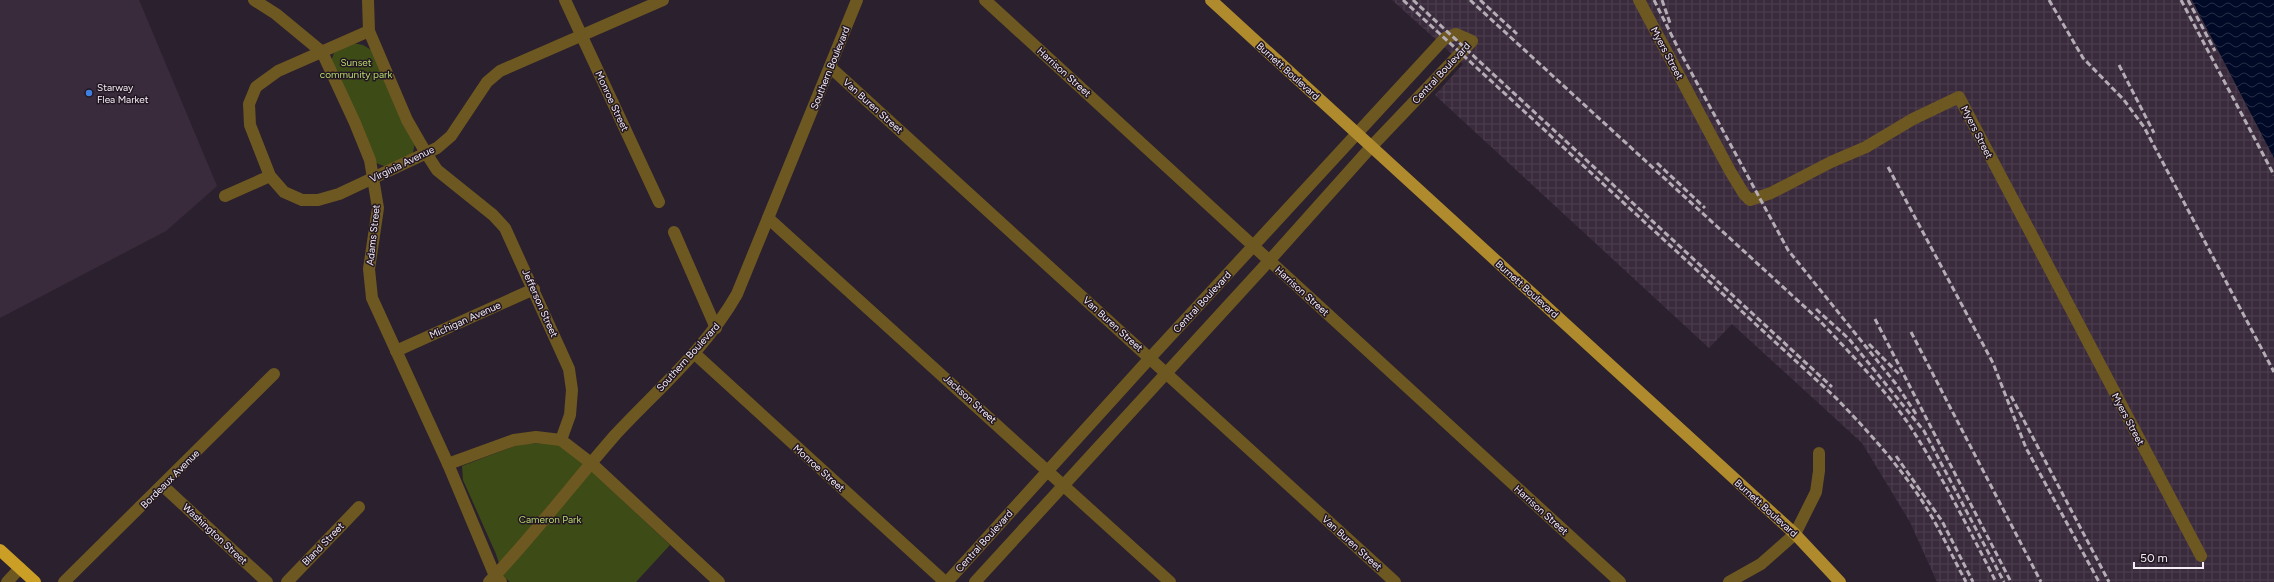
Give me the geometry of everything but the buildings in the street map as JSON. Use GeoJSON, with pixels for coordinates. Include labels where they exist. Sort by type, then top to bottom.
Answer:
{"type":"FeatureCollection","features":[{"type":"Feature","properties":{"kind":"highway"},"geometry":{"type":"LineString","coordinates":[[0,550],[35,582]]}},
{"type":"Feature","properties":{"kind":"main road","name":"Burnett Boulevard"},"geometry":{"type":"LineString","coordinates":[[1211,0],[1796,534],[1840,582]]}},
{"type":"Feature","properties":{"kind":"street","name":"Adams Street"},"geometry":{"type":"LineString","coordinates":[[254,0],[276,14],[322,52],[355,123],[370,160],[378,208],[369,269],[372,298],[448,464],[495,580]]}},
{"type":"Feature","properties":{"kind":"street","name":"Jefferson Street"},"geometry":{"type":"LineString","coordinates":[[368,0],[369,31],[407,120],[437,170],[493,215],[505,228],[534,289],[569,369],[572,390],[570,415],[561,440]]}},
{"type":"Feature","properties":{"kind":"street","name":"Monroe Street"},"geometry":{"type":"LineString","coordinates":[[565,0],[580,36],[659,202]]}},
{"type":"Feature","properties":{"kind":"street","name":"Virginia Avenue"},"geometry":{"type":"LineString","coordinates":[[369,31],[278,71],[256,87],[249,104],[250,126],[270,176],[284,192],[302,200],[318,200],[339,194],[437,148],[451,136],[487,82],[500,71],[664,0]]}},
{"type":"Feature","properties":{"kind":"street","name":"Southern Boulevard"},"geometry":{"type":"LineString","coordinates":[[495,580],[591,463],[716,328],[737,294],[857,0]]}},
{"type":"Feature","properties":{"kind":"street","name":"Harrison Street"},"geometry":{"type":"LineString","coordinates":[[985,0],[1620,582]]}},
{"type":"Feature","properties":{"kind":"street","name":"Myers Street"},"geometry":{"type":"LineString","coordinates":[[1639,0],[1730,171],[1744,194],[1750,200],[1771,193],[1831,162],[1866,147],[1914,119],[1959,97],[2201,556]]}},
{"type":"Feature","properties":{"kind":"street","name":"Central Boulevard"},"geometry":{"type":"LineString","coordinates":[[946,582],[1445,38],[1456,34],[1472,41],[1371,147],[1269,261],[975,582]]}},
{"type":"Feature","properties":{"kind":"street","name":"Van Buren Street"},"geometry":{"type":"LineString","coordinates":[[830,67],[1395,582]]}},
{"type":"Feature","properties":{"kind":"street"},"geometry":{"type":"LineString","coordinates":[[225,196],[270,176]]}},
{"type":"Feature","properties":{"kind":"street","name":"Jackson Street"},"geometry":{"type":"LineString","coordinates":[[768,218],[1049,470],[1170,582]]}},
{"type":"Feature","properties":{"kind":"street"},"geometry":{"type":"LineString","coordinates":[[674,232],[716,328]]}},
{"type":"Feature","properties":{"kind":"street","name":"Michigan Avenue"},"geometry":{"type":"LineString","coordinates":[[396,351],[534,289]]}},
{"type":"Feature","properties":{"kind":"street","name":"Monroe Street"},"geometry":{"type":"LineString","coordinates":[[694,353],[946,582]]}},
{"type":"Feature","properties":{"kind":"street","name":"Bordeaux Avenue"},"geometry":{"type":"LineString","coordinates":[[64,582],[163,486],[274,374]]}},
{"type":"Feature","properties":{"kind":"street"},"geometry":{"type":"LineString","coordinates":[[448,464],[514,440],[536,437],[561,440],[591,463],[719,582]]}},
{"type":"Feature","properties":{"kind":"street"},"geometry":{"type":"LineString","coordinates":[[1729,582],[1760,564],[1796,534],[1816,492],[1819,471],[1818,453]]}},
{"type":"Feature","properties":{"kind":"street","name":"Washington Street"},"geometry":{"type":"LineString","coordinates":[[163,486],[267,582]]}},
{"type":"Feature","properties":{"kind":"street","name":"Bland Street"},"geometry":{"type":"LineString","coordinates":[[287,582],[359,507]]}},
{"type":"Feature","properties":{"kind":"street"},"geometry":{"type":"LineString","coordinates":[[7,582],[20,568]]}},
{"type":"Feature","properties":{"kind":"shaded area","name":"Starway Flea Market"},"geometry":{"type":"Polygon","coordinates":[[[0,0],[139,0],[217,186],[166,231],[0,318],[0,0]]]}},
{"type":"Feature","properties":{"kind":"shaded area"},"geometry":{"type":"Polygon","coordinates":[[[1392,0],[2192,0],[2274,158],[2274,582],[1937,582],[1910,522],[1862,443],[1732,324],[1709,348],[1435,95],[1463,64],[1392,0]]]}},
{"type":"Feature","properties":{"kind":"green space","name":"Sunset community park"},"geometry":{"type":"Polygon","coordinates":[[[353,43],[363,45],[373,51],[415,143],[412,157],[389,168],[376,163],[330,64],[334,53],[353,43]]]}},
{"type":"Feature","properties":{"kind":"green space","name":"Cameron Park"},"geometry":{"type":"Polygon","coordinates":[[[544,443],[563,446],[580,460],[670,545],[636,582],[510,582],[503,576],[496,554],[463,480],[462,466],[520,444],[544,443]]]}},
{"type":"Feature","properties":{"kind":"water"},"geometry":{"type":"Polygon","coordinates":[[[2192,0],[2274,0],[2274,158],[2192,0]]]}},
{"type":"Feature","properties":{"kind":"railway"},"geometry":{"type":"LineString","coordinates":[[1403,0],[1835,397],[1859,422],[1904,475],[1924,504],[1966,582]]}},
{"type":"Feature","properties":{"kind":"railway"},"geometry":{"type":"LineString","coordinates":[[1413,0],[1832,387]]}},
{"type":"Feature","properties":{"kind":"railway"},"geometry":{"type":"LineString","coordinates":[[1470,0],[1819,320],[1854,358],[1889,398],[1910,426],[1944,483],[1996,582]]}},
{"type":"Feature","properties":{"kind":"railway"},"geometry":{"type":"LineString","coordinates":[[1480,0],[1517,34]]}},
{"type":"Feature","properties":{"kind":"railway"},"geometry":{"type":"LineString","coordinates":[[1654,0],[1679,50],[1788,250],[1896,384],[1916,414]]}},
{"type":"Feature","properties":{"kind":"railway"},"geometry":{"type":"LineString","coordinates":[[1662,0],[1670,23]]}},
{"type":"Feature","properties":{"kind":"railway"},"geometry":{"type":"LineString","coordinates":[[2049,0],[2083,58],[2124,100],[2144,127],[2274,372]]}},
{"type":"Feature","properties":{"kind":"railway"},"geometry":{"type":"LineString","coordinates":[[2181,0],[2274,175]]}},
{"type":"Feature","properties":{"kind":"railway"},"geometry":{"type":"LineString","coordinates":[[2188,0],[2215,51]]}},
{"type":"Feature","properties":{"kind":"railway"},"geometry":{"type":"LineString","coordinates":[[2119,65],[2154,133]]}},
{"type":"Feature","properties":{"kind":"railway"},"geometry":{"type":"LineString","coordinates":[[1657,163],[1705,208]]}},
{"type":"Feature","properties":{"kind":"railway"},"geometry":{"type":"LineString","coordinates":[[1888,167],[1993,363],[2026,448],[2099,582]]}},
{"type":"Feature","properties":{"kind":"railway"},"geometry":{"type":"LineString","coordinates":[[1816,309],[1849,339],[1924,431],[2004,582]]}},
{"type":"Feature","properties":{"kind":"railway"},"geometry":{"type":"LineString","coordinates":[[1875,319],[2011,582]]}},
{"type":"Feature","properties":{"kind":"railway"},"geometry":{"type":"LineString","coordinates":[[1911,332],[2041,582]]}},
{"type":"Feature","properties":{"kind":"railway"},"geometry":{"type":"LineString","coordinates":[[1869,344],[1899,374]]}},
{"type":"Feature","properties":{"kind":"railway"},"geometry":{"type":"LineString","coordinates":[[2011,396],[2109,582]]}},
{"type":"Feature","properties":{"kind":"railway"},"geometry":{"type":"LineString","coordinates":[[1896,456],[1942,521],[1973,582]]}},
{"type":"Feature","properties":{"kind":"place","name":"Starway Flea Market"},"geometry":{"type":"Point","coordinates":[89,93]}}]}
